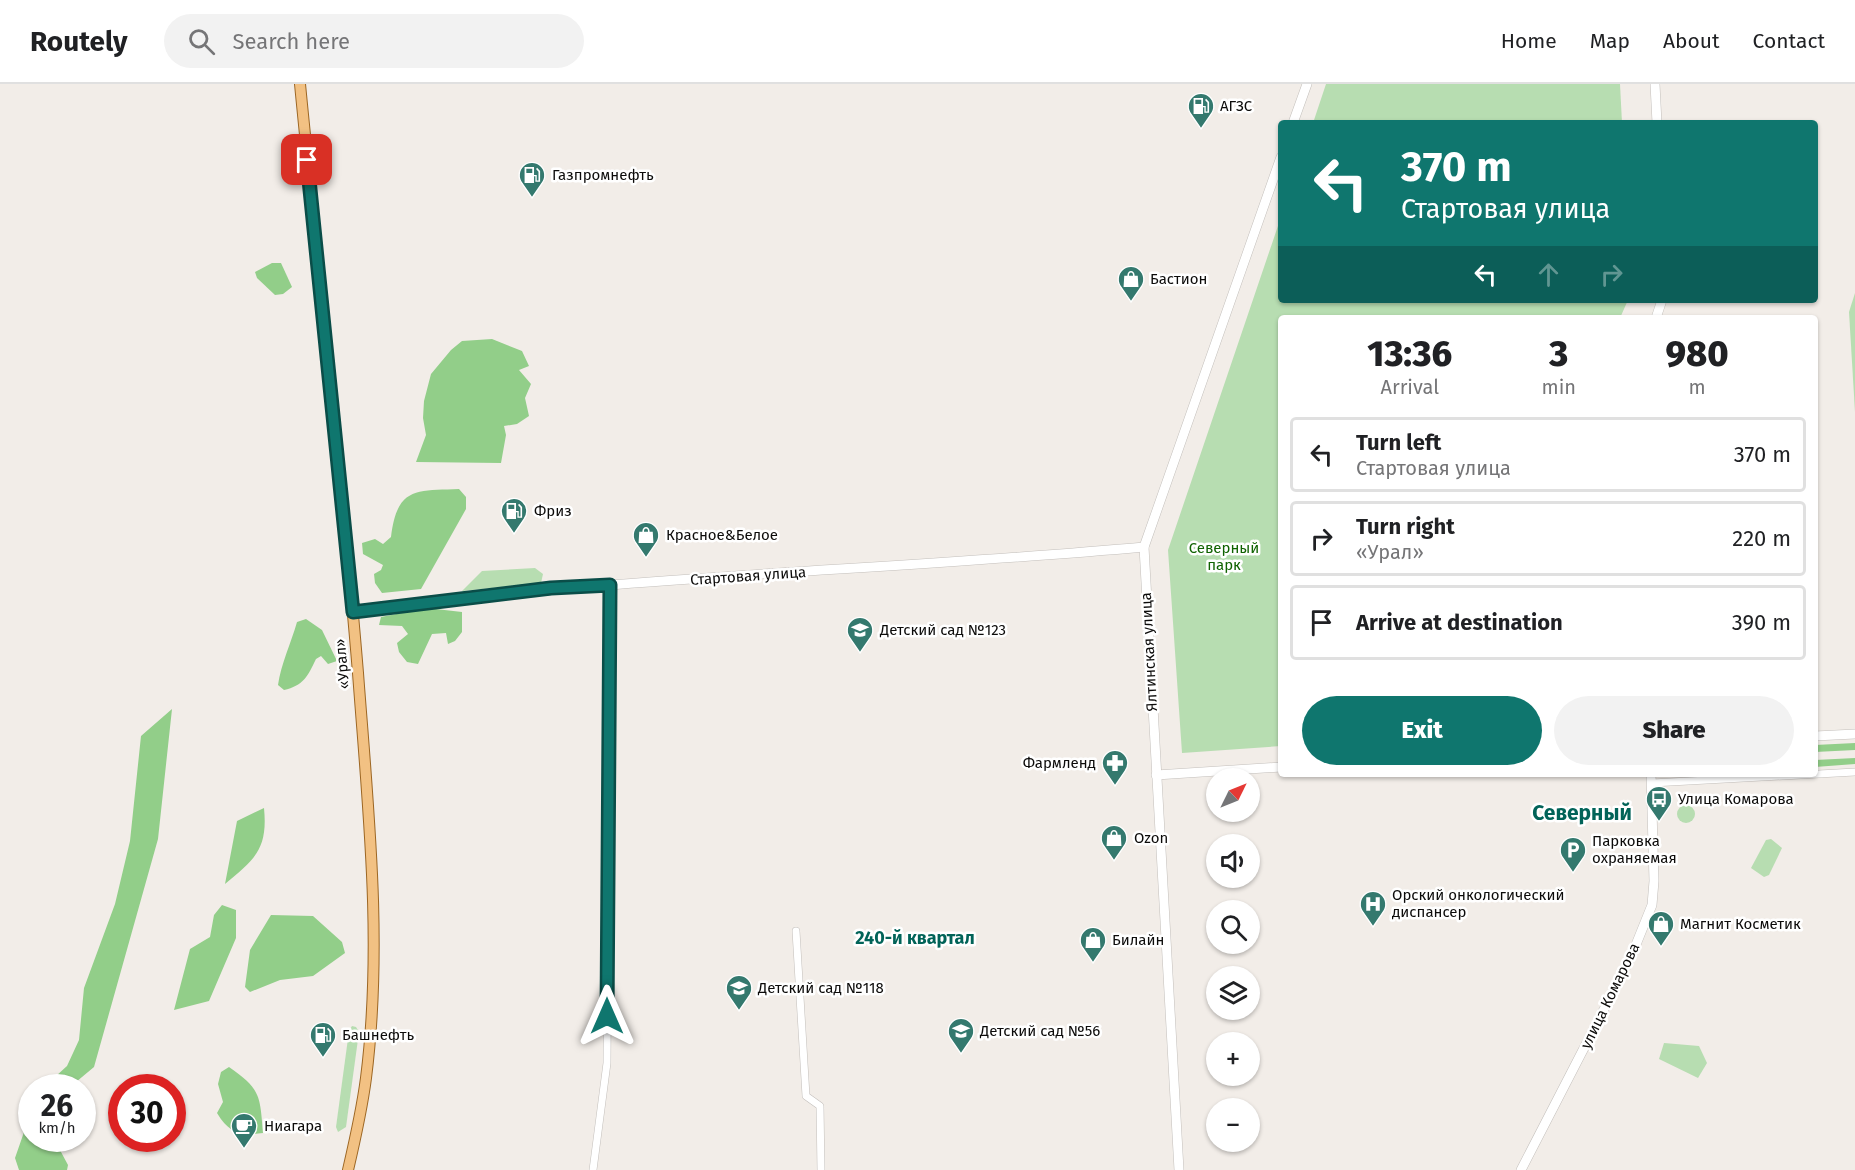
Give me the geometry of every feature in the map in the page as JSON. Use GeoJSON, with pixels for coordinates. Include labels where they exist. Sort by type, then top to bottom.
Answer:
{"type":"FeatureCollection","features":[{"type":"Feature","properties":{"kind":"main road","name":"«Урал»"},"geometry":{"type":"LineString","coordinates":[[300,84],[353,612],[371,843],[374,922],[373,994],[366,1080],[348,1170]]}},
{"type":"Feature","properties":{"kind":"main road"},"geometry":{"type":"LineString","coordinates":[[1294,120],[1307,84]]}},
{"type":"Feature","properties":{"kind":"main road"},"geometry":{"type":"LineString","coordinates":[[1655,84],[1657,120]]}},
{"type":"Feature","properties":{"kind":"main road","name":"Ялтинская улица"},"geometry":{"type":"LineString","coordinates":[[1179,1170],[1144,547],[1278,166]]}},
{"type":"Feature","properties":{"kind":"main road","name":"Стартовая улица"},"geometry":{"type":"LineString","coordinates":[[353,612],[481,596],[610,585],[1144,547]]}},
{"type":"Feature","properties":{"kind":"main road"},"geometry":{"type":"LineString","coordinates":[[1818,736],[1855,734]]}},
{"type":"Feature","properties":{"kind":"main road"},"geometry":{"type":"LineString","coordinates":[[1156,775],[1278,767]]}},
{"type":"Feature","properties":{"kind":"main road","name":"улица Комарова"},"geometry":{"type":"LineString","coordinates":[[1521,1170],[1631,957],[1652,905],[1654,881],[1652,779]]}},
{"type":"Feature","properties":{"kind":"street"},"geometry":{"type":"LineString","coordinates":[[593,1170],[607,1063],[610,585]]}},
{"type":"Feature","properties":{"kind":"street"},"geometry":{"type":"LineString","coordinates":[[1818,773],[1855,772]]}},
{"type":"Feature","properties":{"kind":"street"},"geometry":{"type":"LineString","coordinates":[[1652,779],[1710,777]]}},
{"type":"Feature","properties":{"kind":"street"},"geometry":{"type":"LineString","coordinates":[[796,931],[806,1096],[820,1106],[821,1170]]}},
{"type":"Feature","properties":{"kind":"green space"},"geometry":{"type":"Polygon","coordinates":[[[1326,84],[1620,84],[1622,120],[1314,120],[1326,84]]]}},
{"type":"Feature","properties":{"kind":"green space","name":"Северный парк"},"geometry":{"type":"Polygon","coordinates":[[[1278,226],[1278,303],[1627,303],[1621,315],[1278,315],[1278,746],[1182,753],[1168,550],[1278,226]]]}},
{"type":"Feature","properties":{"kind":"green space"},"geometry":{"type":"Polygon","coordinates":[[[272,263],[281,263],[292,287],[283,294],[275,295],[257,278],[255,272],[272,263]]]}},
{"type":"Feature","properties":{"kind":"green space"},"geometry":{"type":"Polygon","coordinates":[[[1855,293],[1855,412],[1849,312],[1855,293]]]}},
{"type":"Feature","properties":{"kind":"green space"},"geometry":{"type":"Polygon","coordinates":[[[492,339],[522,351],[529,366],[519,370],[531,384],[525,398],[529,416],[517,424],[504,426],[506,435],[501,463],[416,462],[426,435],[423,418],[424,401],[431,374],[451,350],[462,341],[492,339]]]}},
{"type":"Feature","properties":{"kind":"green space"},"geometry":{"type":"Polygon","coordinates":[[[459,489],[466,497],[466,509],[421,589],[382,593],[375,583],[374,574],[381,570],[383,565],[363,554],[362,543],[375,539],[383,544],[391,537],[398,508],[412,495],[431,490],[459,489]]]}},
{"type":"Feature","properties":{"kind":"green space"},"geometry":{"type":"Polygon","coordinates":[[[535,568],[543,574],[541,583],[462,591],[482,571],[535,568]]]}},
{"type":"Feature","properties":{"kind":"green space"},"geometry":{"type":"Polygon","coordinates":[[[427,608],[462,612],[462,632],[455,641],[448,644],[446,633],[432,634],[418,664],[407,662],[399,652],[397,643],[408,634],[402,626],[379,625],[381,617],[427,608]]]}},
{"type":"Feature","properties":{"kind":"green space"},"geometry":{"type":"Polygon","coordinates":[[[306,619],[322,630],[337,661],[328,664],[321,656],[316,659],[300,683],[284,690],[278,685],[279,677],[297,622],[306,619]]]}},
{"type":"Feature","properties":{"kind":"green space"},"geometry":{"type":"Polygon","coordinates":[[[172,709],[158,839],[94,1067],[86,1074],[58,1074],[67,1066],[79,1040],[84,988],[115,904],[130,841],[141,736],[172,709]]]}},
{"type":"Feature","properties":{"kind":"green space"},"geometry":{"type":"Polygon","coordinates":[[[1855,743],[1855,750],[1818,752],[1818,745],[1855,743]]]}},
{"type":"Feature","properties":{"kind":"green space"},"geometry":{"type":"Polygon","coordinates":[[[1855,758],[1855,764],[1818,767],[1818,760],[1855,758]]]}},
{"type":"Feature","properties":{"kind":"green space"},"geometry":{"type":"Polygon","coordinates":[[[1686,805],[1692,808],[1695,814],[1692,820],[1686,823],[1680,820],[1677,814],[1680,808],[1686,805]]]}},
{"type":"Feature","properties":{"kind":"green space"},"geometry":{"type":"Polygon","coordinates":[[[264,808],[264,834],[257,852],[252,860],[225,884],[237,821],[264,808]]]}},
{"type":"Feature","properties":{"kind":"green space"},"geometry":{"type":"Polygon","coordinates":[[[1771,839],[1782,848],[1769,875],[1764,877],[1751,868],[1766,840],[1771,839]]]}},
{"type":"Feature","properties":{"kind":"green space"},"geometry":{"type":"Polygon","coordinates":[[[222,905],[236,910],[236,938],[209,1001],[174,1010],[190,949],[210,937],[214,915],[222,905]]]}},
{"type":"Feature","properties":{"kind":"green space"},"geometry":{"type":"Polygon","coordinates":[[[271,915],[313,916],[342,942],[345,953],[313,976],[280,980],[250,992],[245,987],[250,950],[271,915]]]}},
{"type":"Feature","properties":{"kind":"green space"},"geometry":{"type":"Polygon","coordinates":[[[352,1026],[356,1027],[359,1032],[346,1127],[338,1132],[336,1127],[349,1031],[352,1026]]]}},
{"type":"Feature","properties":{"kind":"green space"},"geometry":{"type":"Polygon","coordinates":[[[1664,1043],[1699,1046],[1707,1063],[1698,1078],[1659,1059],[1664,1043]]]}},
{"type":"Feature","properties":{"kind":"green space"},"geometry":{"type":"Polygon","coordinates":[[[229,1067],[247,1081],[257,1094],[263,1133],[236,1132],[221,1120],[217,1113],[223,1102],[218,1084],[221,1072],[229,1067]]]}},
{"type":"Feature","properties":{"kind":"green space"},"geometry":{"type":"Polygon","coordinates":[[[18,1149],[18,1152],[61,1152],[68,1165],[67,1170],[19,1170],[15,1158],[18,1149]]]}},
{"type":"Feature","properties":{"kind":"place","name":"АГЗС"},"geometry":{"type":"Point","coordinates":[1201,129]}},
{"type":"Feature","properties":{"kind":"place","name":"Газпромнефть"},"geometry":{"type":"Point","coordinates":[532,198]}},
{"type":"Feature","properties":{"kind":"place","name":"Бастион"},"geometry":{"type":"Point","coordinates":[1131,302]}},
{"type":"Feature","properties":{"kind":"place","name":"Фриз"},"geometry":{"type":"Point","coordinates":[514,534]}},
{"type":"Feature","properties":{"kind":"place","name":"Красное&Белое"},"geometry":{"type":"Point","coordinates":[646,558]}},
{"type":"Feature","properties":{"kind":"place","name":"Детский сад №123"},"geometry":{"type":"Point","coordinates":[860,653]}},
{"type":"Feature","properties":{"kind":"place","name":"Фармленд"},"geometry":{"type":"Point","coordinates":[1115,786]}},
{"type":"Feature","properties":{"kind":"place","name":"Улица Комарова"},"geometry":{"type":"Point","coordinates":[1659,822]}},
{"type":"Feature","properties":{"kind":"place","name":"Ozon"},"geometry":{"type":"Point","coordinates":[1114,861]}},
{"type":"Feature","properties":{"kind":"place","name":"Парковка охраняемая"},"geometry":{"type":"Point","coordinates":[1573,873]}},
{"type":"Feature","properties":{"kind":"place","name":"Орский онкологический диспансер"},"geometry":{"type":"Point","coordinates":[1373,927]}},
{"type":"Feature","properties":{"kind":"place","name":"Магнит Косметик"},"geometry":{"type":"Point","coordinates":[1661,947]}},
{"type":"Feature","properties":{"kind":"place","name":"Билайн"},"geometry":{"type":"Point","coordinates":[1093,963]}},
{"type":"Feature","properties":{"kind":"place","name":"Детский сад №118"},"geometry":{"type":"Point","coordinates":[739,1011]}},
{"type":"Feature","properties":{"kind":"place","name":"Детский сад №56"},"geometry":{"type":"Point","coordinates":[961,1054]}},
{"type":"Feature","properties":{"kind":"place","name":"Башнефть"},"geometry":{"type":"Point","coordinates":[323,1058]}},
{"type":"Feature","properties":{"kind":"place","name":"Ниагара"},"geometry":{"type":"Point","coordinates":[244,1149]}},
{"type":"Feature","properties":{"kind":"district","name":"Северный"},"geometry":{"type":"Point","coordinates":[1582,813]}},
{"type":"Feature","properties":{"kind":"district","name":"240-й квартал"},"geometry":{"type":"Point","coordinates":[915,938]}},
{"type":"Feature","properties":{"kind":"route"},"geometry":{"type":"LineString","coordinates":[[307,160],[353,612],[446,599],[551,588],[610,585],[607,1016]]}}]}
